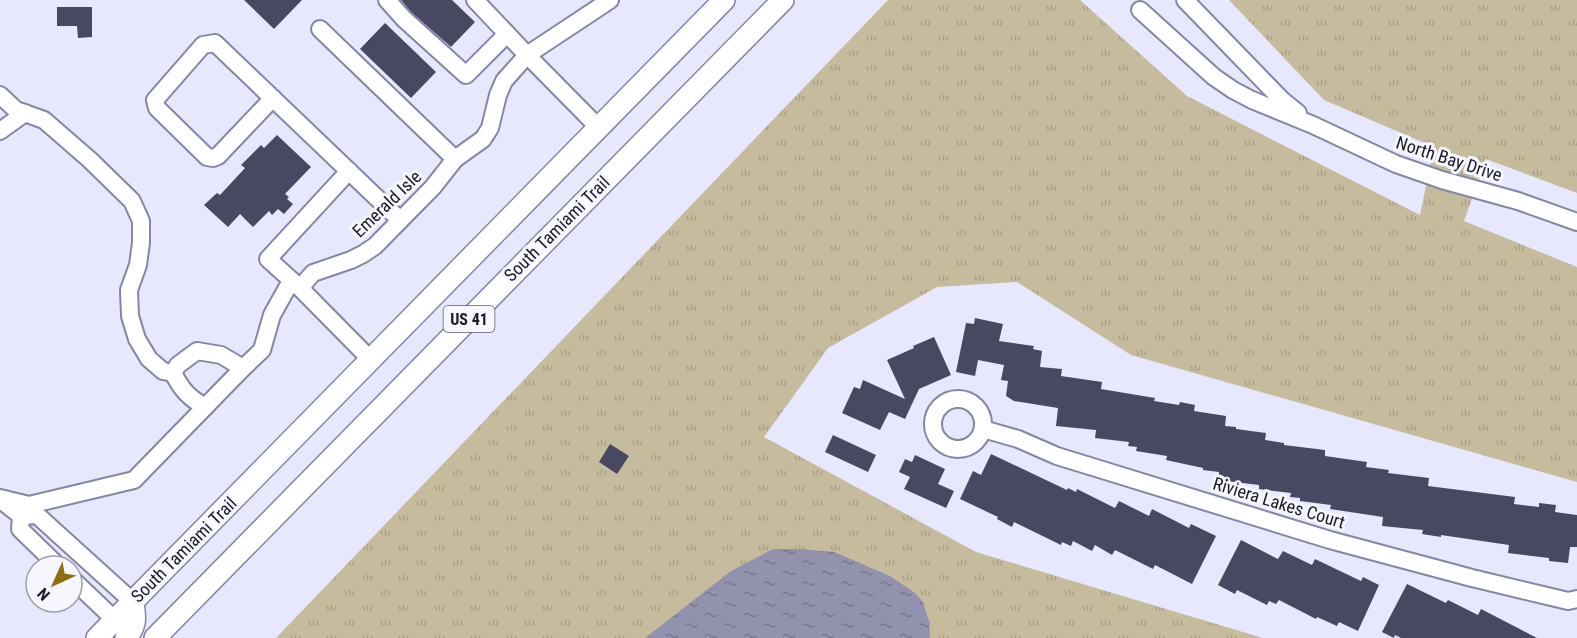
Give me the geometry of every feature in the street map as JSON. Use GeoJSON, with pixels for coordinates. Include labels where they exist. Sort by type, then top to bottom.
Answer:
{"type":"FeatureCollection","features":[{"type":"Feature","properties":{"kind":"main road","name":"South Tamiami Trail"},"geometry":{"type":"LineString","coordinates":[[97,638],[724,0]]}},
{"type":"Feature","properties":{"kind":"main road","name":"South Tamiami Trail"},"geometry":{"type":"LineString","coordinates":[[155,638],[783,0]]}},
{"type":"Feature","properties":{"kind":"main road"},"geometry":{"type":"LineString","coordinates":[[126,638],[135,620],[133,602]]}},
{"type":"Feature","properties":{"kind":"street"},"geometry":{"type":"LineString","coordinates":[[387,0],[404,19],[466,75],[507,34]]}},
{"type":"Feature","properties":{"kind":"street"},"geometry":{"type":"LineString","coordinates":[[475,0],[599,128]]}},
{"type":"Feature","properties":{"kind":"street","name":"Emerald Isle"},"geometry":{"type":"LineString","coordinates":[[0,499],[29,505],[134,480],[262,350],[272,315],[296,285],[306,281],[313,273],[351,260],[375,246],[456,159],[483,139],[490,128],[504,81],[528,55],[610,0]]}},
{"type":"Feature","properties":{"kind":"street","name":"North Bay Drive"},"geometry":{"type":"LineString","coordinates":[[1185,0],[1282,100],[1312,125]]}},
{"type":"Feature","properties":{"kind":"street","name":"North Bay Drive"},"geometry":{"type":"LineString","coordinates":[[1140,10],[1214,77],[1252,100],[1396,164],[1442,180],[1518,201],[1577,222]]}},
{"type":"Feature","properties":{"kind":"street"},"geometry":{"type":"LineString","coordinates":[[320,29],[456,159]]}},
{"type":"Feature","properties":{"kind":"street"},"geometry":{"type":"LineString","coordinates":[[273,98],[218,156],[213,158],[207,157],[157,108],[155,100],[203,45],[215,43],[273,98],[400,220]]}},
{"type":"Feature","properties":{"kind":"street"},"geometry":{"type":"LineString","coordinates":[[0,95],[16,110],[44,120],[132,201],[141,221],[141,243],[138,265],[129,290],[130,316],[137,339],[149,359],[163,371],[173,373]]}},
{"type":"Feature","properties":{"kind":"street"},"geometry":{"type":"LineString","coordinates":[[0,131],[25,113]]}},
{"type":"Feature","properties":{"kind":"street"},"geometry":{"type":"LineString","coordinates":[[349,171],[268,259],[371,360]]}},
{"type":"Feature","properties":{"kind":"street"},"geometry":{"type":"LineString","coordinates":[[173,373],[178,364],[197,351],[221,355],[243,368]]}},
{"type":"Feature","properties":{"kind":"street"},"geometry":{"type":"LineString","coordinates":[[173,373],[181,388],[190,398],[205,407]]}},
{"type":"Feature","properties":{"kind":"street","name":"Riviera Lakes Court"},"geometry":{"type":"LineString","coordinates":[[983,429],[1018,439],[1057,456],[1330,540],[1574,603]]}},
{"type":"Feature","properties":{"kind":"street"},"geometry":{"type":"LineString","coordinates":[[0,499],[21,516],[37,515],[133,602]]}},
{"type":"Feature","properties":{"kind":"street"},"geometry":{"type":"LineString","coordinates":[[21,516],[20,529],[46,554]]}},
{"type":"Feature","properties":{"kind":"street"},"geometry":{"type":"LineString","coordinates":[[84,590],[115,620]]}},
{"type":"Feature","properties":{"kind":"green space"},"geometry":{"type":"Polygon","coordinates":[[[888,0],[1080,0],[1187,96],[1420,215],[1434,147],[1324,100],[1229,0],[1577,0],[1577,193],[1486,159],[1464,221],[1577,267],[1577,482],[1131,355],[1017,282],[937,287],[828,348],[764,437],[976,552],[1263,638],[276,638],[888,0]]]}},
{"type":"Feature","properties":{"kind":"water"},"geometry":{"type":"Polygon","coordinates":[[[773,549],[834,552],[890,576],[915,593],[923,602],[929,621],[930,638],[645,638],[731,571],[773,549]]]}},
{"type":"Feature","properties":{"kind":"building"},"geometry":{"type":"Polygon","coordinates":[[[244,0],[302,0],[274,29],[244,0]]]}},
{"type":"Feature","properties":{"kind":"building"},"geometry":{"type":"Polygon","coordinates":[[[401,0],[452,0],[475,22],[451,47],[411,12],[401,0]]]}},
{"type":"Feature","properties":{"kind":"building"},"geometry":{"type":"Polygon","coordinates":[[[57,7],[92,7],[92,37],[78,38],[77,26],[57,26],[57,7]]]}},
{"type":"Feature","properties":{"kind":"building"},"geometry":{"type":"Polygon","coordinates":[[[385,23],[436,72],[411,98],[360,49],[385,23]]]}},
{"type":"Feature","properties":{"kind":"building"},"geometry":{"type":"Polygon","coordinates":[[[277,135],[311,167],[285,194],[293,204],[284,214],[278,209],[272,215],[269,211],[253,227],[240,214],[228,227],[204,205],[217,193],[220,195],[245,168],[241,165],[261,145],[264,148],[277,135]]]}},
{"type":"Feature","properties":{"kind":"building"},"geometry":{"type":"Polygon","coordinates":[[[975,318],[1003,324],[999,341],[1034,346],[1033,349],[1042,351],[1040,367],[1062,369],[1061,376],[1102,382],[1101,389],[1155,398],[1154,401],[1195,405],[1194,411],[1226,416],[1225,426],[1266,433],[1265,440],[1284,443],[1284,445],[1325,450],[1325,456],[1367,462],[1366,467],[1389,470],[1388,473],[1429,478],[1428,486],[1515,497],[1514,504],[1539,507],[1539,503],[1556,505],[1555,512],[1577,515],[1577,547],[1570,547],[1568,563],[1549,561],[1549,558],[1508,553],[1509,545],[1441,535],[1441,537],[1422,534],[1423,530],[1382,526],[1383,517],[1330,509],[1331,505],[1300,501],[1300,498],[1290,497],[1291,493],[1259,489],[1259,485],[1218,480],[1219,472],[1166,460],[1167,456],[1136,451],[1137,447],[1128,446],[1129,442],[1095,438],[1096,430],[1056,426],[1058,408],[1014,401],[1006,396],[1008,381],[1001,380],[1004,365],[978,360],[975,376],[956,372],[966,323],[974,324],[975,318]]]}},
{"type":"Feature","properties":{"kind":"building"},"geometry":{"type":"Polygon","coordinates":[[[934,337],[951,375],[919,389],[905,419],[889,412],[880,430],[842,413],[854,387],[860,389],[863,380],[905,399],[887,360],[934,337]]]}},
{"type":"Feature","properties":{"kind":"building"},"geometry":{"type":"Polygon","coordinates":[[[833,435],[876,455],[868,472],[825,452],[833,435]]]}},
{"type":"Feature","properties":{"kind":"building"},"geometry":{"type":"Polygon","coordinates":[[[610,444],[629,456],[617,474],[599,462],[610,444]]]}},
{"type":"Feature","properties":{"kind":"building"},"geometry":{"type":"Polygon","coordinates":[[[991,454],[1067,490],[1068,488],[1076,492],[1077,489],[1115,508],[1119,501],[1149,516],[1152,509],[1189,528],[1191,524],[1216,536],[1192,584],[1155,565],[1153,569],[1115,550],[1112,555],[1095,545],[1092,551],[1073,541],[1071,546],[1062,542],[1061,545],[1014,522],[1012,527],[997,519],[998,517],[960,499],[973,471],[981,475],[991,454]]]}},
{"type":"Feature","properties":{"kind":"building"},"geometry":{"type":"Polygon","coordinates":[[[915,455],[945,469],[938,484],[954,491],[946,508],[904,489],[910,477],[899,472],[905,459],[912,462],[915,455]]]}},
{"type":"Feature","properties":{"kind":"building"},"geometry":{"type":"Polygon","coordinates":[[[1241,540],[1278,559],[1283,551],[1312,565],[1315,559],[1361,581],[1363,577],[1379,585],[1358,631],[1339,622],[1337,626],[1317,617],[1316,619],[1279,600],[1276,604],[1269,601],[1267,605],[1237,590],[1235,594],[1218,585],[1241,540]]]}},
{"type":"Feature","properties":{"kind":"building"},"geometry":{"type":"Polygon","coordinates":[[[1407,584],[1446,603],[1448,600],[1478,615],[1481,609],[1537,638],[1401,638],[1395,635],[1394,638],[1382,632],[1407,584]]]}}]}
